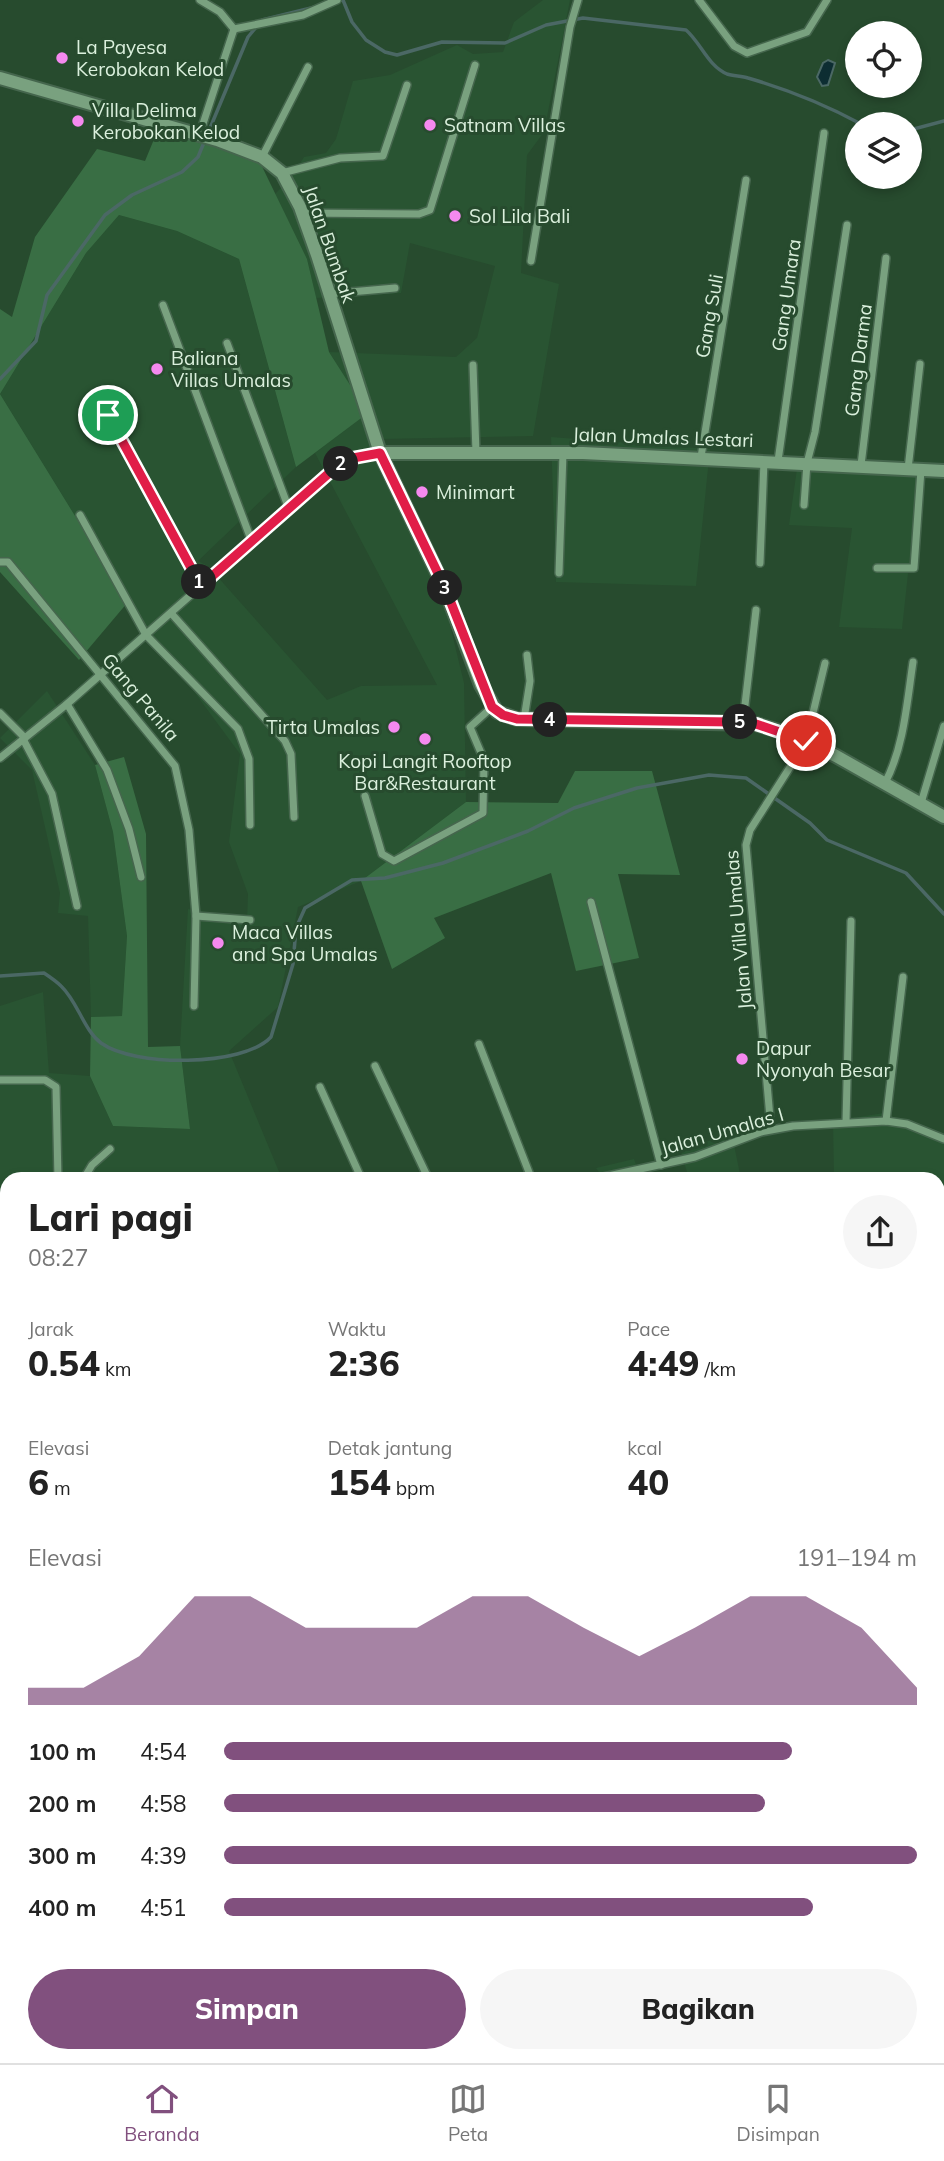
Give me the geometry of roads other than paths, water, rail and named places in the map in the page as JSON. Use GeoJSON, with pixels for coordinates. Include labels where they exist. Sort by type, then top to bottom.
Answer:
{"type":"FeatureCollection","features":[{"type":"Feature","properties":{"kind":"street"},"geometry":{"type":"LineString","coordinates":[[200,0],[220,12],[233,29]]}},
{"type":"Feature","properties":{"kind":"street"},"geometry":{"type":"LineString","coordinates":[[233,29],[303,15],[337,0]]}},
{"type":"Feature","properties":{"kind":"street"},"geometry":{"type":"LineString","coordinates":[[531,261],[568,40],[579,0]]}},
{"type":"Feature","properties":{"kind":"street"},"geometry":{"type":"LineString","coordinates":[[699,0],[734,46],[747,52],[807,32],[827,0]]}},
{"type":"Feature","properties":{"kind":"street"},"geometry":{"type":"LineString","coordinates":[[199,136],[233,29]]}},
{"type":"Feature","properties":{"kind":"street"},"geometry":{"type":"LineString","coordinates":[[302,213],[419,214],[430,211],[475,65]]}},
{"type":"Feature","properties":{"kind":"street"},"geometry":{"type":"LineString","coordinates":[[262,157],[308,67]]}},
{"type":"Feature","properties":{"kind":"street","name":"Jalan Bumbak"},"geometry":{"type":"LineString","coordinates":[[0,78],[262,157],[282,173],[302,213],[380,453],[446,590],[492,707]]}},
{"type":"Feature","properties":{"kind":"street"},"geometry":{"type":"LineString","coordinates":[[282,173],[340,158],[383,156],[407,85]]}},
{"type":"Feature","properties":{"kind":"street","name":"Gang Umara"},"geometry":{"type":"LineString","coordinates":[[778,461],[824,133]]}},
{"type":"Feature","properties":{"kind":"street","name":"Gang Suli"},"geometry":{"type":"LineString","coordinates":[[701,457],[746,180]]}},
{"type":"Feature","properties":{"kind":"street"},"geometry":{"type":"LineString","coordinates":[[804,505],[807,463],[815,432],[847,225]]}},
{"type":"Feature","properties":{"kind":"street","name":"Gang Darma"},"geometry":{"type":"LineString","coordinates":[[861,465],[886,258]]}},
{"type":"Feature","properties":{"kind":"street"},"geometry":{"type":"LineString","coordinates":[[328,294],[395,288]]}},
{"type":"Feature","properties":{"kind":"street"},"geometry":{"type":"LineString","coordinates":[[163,305],[251,542]]}},
{"type":"Feature","properties":{"kind":"street"},"geometry":{"type":"LineString","coordinates":[[228,343],[289,509]]}},
{"type":"Feature","properties":{"kind":"street"},"geometry":{"type":"LineString","coordinates":[[877,568],[914,568],[919,364]]}},
{"type":"Feature","properties":{"kind":"street"},"geometry":{"type":"LineString","coordinates":[[473,365],[476,453]]}},
{"type":"Feature","properties":{"kind":"street"},"geometry":{"type":"LineString","coordinates":[[108,415],[201,586]]}},
{"type":"Feature","properties":{"kind":"street"},"geometry":{"type":"LineString","coordinates":[[0,758],[67,704],[336,467],[353,458],[380,453]]}},
{"type":"Feature","properties":{"kind":"street","name":"Jalan Umalas Lestari"},"geometry":{"type":"LineString","coordinates":[[380,453],[563,453],[701,457],[944,471]]}},
{"type":"Feature","properties":{"kind":"street"},"geometry":{"type":"LineString","coordinates":[[559,573],[563,453]]}},
{"type":"Feature","properties":{"kind":"street"},"geometry":{"type":"LineString","coordinates":[[760,563],[764,460]]}},
{"type":"Feature","properties":{"kind":"street"},"geometry":{"type":"LineString","coordinates":[[80,515],[146,635],[238,729],[249,759],[250,825]]}},
{"type":"Feature","properties":{"kind":"street","name":"Gang Panila"},"geometry":{"type":"LineString","coordinates":[[3,561],[175,766],[189,830],[197,916],[194,1006]]}},
{"type":"Feature","properties":{"kind":"street"},"geometry":{"type":"LineString","coordinates":[[743,722],[756,610]]}},
{"type":"Feature","properties":{"kind":"street"},"geometry":{"type":"LineString","coordinates":[[171,613],[285,741],[291,754],[294,817]]}},
{"type":"Feature","properties":{"kind":"street"},"geometry":{"type":"LineString","coordinates":[[524,719],[530,681],[527,655]]}},
{"type":"Feature","properties":{"kind":"street"},"geometry":{"type":"LineString","coordinates":[[885,783],[901,737],[913,662]]}},
{"type":"Feature","properties":{"kind":"street","name":"Jalan Villa Umalas"},"geometry":{"type":"LineString","coordinates":[[771,1129],[746,845],[750,830],[806,741],[825,663]]}},
{"type":"Feature","properties":{"kind":"street"},"geometry":{"type":"LineString","coordinates":[[67,704],[107,769],[129,829],[141,877]]}},
{"type":"Feature","properties":{"kind":"street"},"geometry":{"type":"LineString","coordinates":[[365,796],[382,854],[394,861],[483,813],[484,760],[470,727],[492,707],[503,715],[524,719],[743,722],[777,730],[806,741],[944,817]]}},
{"type":"Feature","properties":{"kind":"street"},"geometry":{"type":"LineString","coordinates":[[0,713],[24,738],[47,783],[57,810],[76,906]]}},
{"type":"Feature","properties":{"kind":"street"},"geometry":{"type":"LineString","coordinates":[[921,803],[944,726]]}},
{"type":"Feature","properties":{"kind":"street"},"geometry":{"type":"LineString","coordinates":[[591,902],[662,1165]]}},
{"type":"Feature","properties":{"kind":"street"},"geometry":{"type":"LineString","coordinates":[[197,916],[250,920]]}},
{"type":"Feature","properties":{"kind":"street"},"geometry":{"type":"LineString","coordinates":[[846,1122],[851,920]]}},
{"type":"Feature","properties":{"kind":"street"},"geometry":{"type":"LineString","coordinates":[[886,1121],[903,977]]}},
{"type":"Feature","properties":{"kind":"street"},"geometry":{"type":"LineString","coordinates":[[479,1044],[529,1172]]}},
{"type":"Feature","properties":{"kind":"street"},"geometry":{"type":"LineString","coordinates":[[375,1066],[425,1172]]}},
{"type":"Feature","properties":{"kind":"street"},"geometry":{"type":"LineString","coordinates":[[0,1080],[45,1080],[56,1087],[58,1172]]}},
{"type":"Feature","properties":{"kind":"street"},"geometry":{"type":"LineString","coordinates":[[320,1087],[358,1172]]}},
{"type":"Feature","properties":{"kind":"street","name":"Jalan Umalas I"},"geometry":{"type":"LineString","coordinates":[[628,1172],[695,1157],[771,1129],[886,1121],[907,1124],[944,1139]]}},
{"type":"Feature","properties":{"kind":"street"},"geometry":{"type":"LineString","coordinates":[[88,1172],[110,1149]]}},
{"type":"Feature","properties":{"kind":"water"},"geometry":{"type":"Polygon","coordinates":[[[828,60],[835,63],[828,85],[822,86],[817,77],[823,63],[828,60]]]}},
{"type":"Feature","properties":{"kind":"waterway"},"geometry":{"type":"LineString","coordinates":[[336,1],[343,0],[352,22],[366,40],[385,52],[397,55],[442,42],[505,43],[546,25],[583,18],[686,30],[715,66],[727,74],[791,92],[845,116]]}},
{"type":"Feature","properties":{"kind":"waterway"},"geometry":{"type":"LineString","coordinates":[[208,133],[248,37],[262,20],[315,7]]}},
{"type":"Feature","properties":{"kind":"waterway"},"geometry":{"type":"LineString","coordinates":[[922,127],[944,121]]}},
{"type":"Feature","properties":{"kind":"waterway"},"geometry":{"type":"LineString","coordinates":[[0,379],[36,341],[47,295],[105,215],[132,195],[182,172],[198,157],[205,140]]}},
{"type":"Feature","properties":{"kind":"waterway"},"geometry":{"type":"LineString","coordinates":[[0,976],[44,973],[67,992],[95,1037],[117,1051],[162,1060],[214,1058],[237,1054],[257,1047],[271,1037],[293,964],[296,928],[305,908],[352,880],[385,878],[443,863],[528,831],[574,808],[637,788],[709,775],[746,778],[810,823],[827,840],[906,873],[944,914]]}},
{"type":"Feature","properties":{"kind":"place","name":"La Payesa Kerobokan Kelod"},"geometry":{"type":"Point","coordinates":[62,58]}},
{"type":"Feature","properties":{"kind":"place","name":"Villa Delima Kerobokan Kelod"},"geometry":{"type":"Point","coordinates":[78,121]}},
{"type":"Feature","properties":{"kind":"place","name":"Satnam Villas"},"geometry":{"type":"Point","coordinates":[430,125]}},
{"type":"Feature","properties":{"kind":"place","name":"Sol Lila Bali"},"geometry":{"type":"Point","coordinates":[455,216]}},
{"type":"Feature","properties":{"kind":"place","name":"Baliana Villas Umalas"},"geometry":{"type":"Point","coordinates":[157,369]}},
{"type":"Feature","properties":{"kind":"place","name":"Minimart"},"geometry":{"type":"Point","coordinates":[422,492]}},
{"type":"Feature","properties":{"kind":"place","name":"Tirta Umalas"},"geometry":{"type":"Point","coordinates":[394,727]}},
{"type":"Feature","properties":{"kind":"place","name":"Kopi Langit Rooftop Bar&Restaurant"},"geometry":{"type":"Point","coordinates":[425,739]}},
{"type":"Feature","properties":{"kind":"place","name":"Maca Villas and Spa Umalas"},"geometry":{"type":"Point","coordinates":[218,943]}},
{"type":"Feature","properties":{"kind":"place","name":"Dapur Nyonyah Besar"},"geometry":{"type":"Point","coordinates":[742,1059]}}]}
